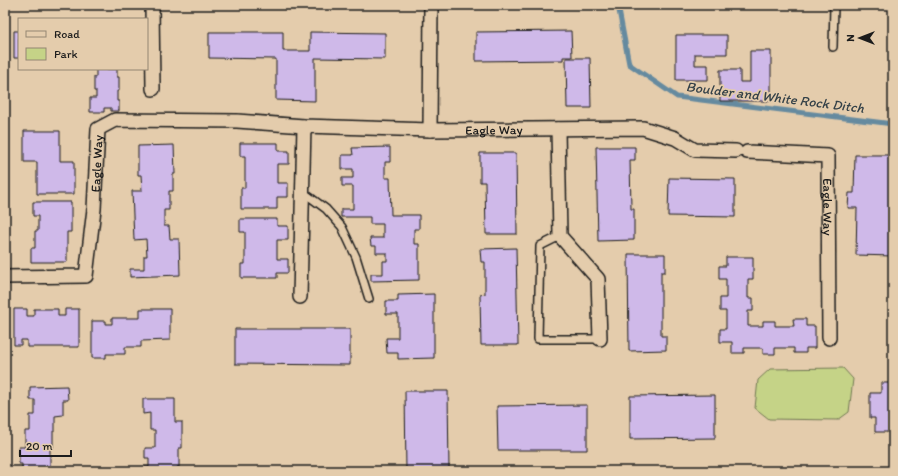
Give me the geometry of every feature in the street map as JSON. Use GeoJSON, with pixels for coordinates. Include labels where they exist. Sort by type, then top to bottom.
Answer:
{"type":"FeatureCollection","features":[{"type":"Feature","properties":{"kind":"street"},"geometry":{"type":"LineString","coordinates":[[152,5],[153,89]]}},
{"type":"Feature","properties":{"kind":"street"},"geometry":{"type":"LineString","coordinates":[[430,130],[431,5]]}},
{"type":"Feature","properties":{"kind":"street","name":"Eagle Way"},"geometry":{"type":"LineString","coordinates":[[5,277],[86,276],[94,209],[98,129],[115,120],[237,121],[304,126],[430,130],[643,128],[675,138],[695,150],[828,156],[829,338]]}},
{"type":"Feature","properties":{"kind":"street"},"geometry":{"type":"LineString","coordinates":[[300,297],[304,126]]}},
{"type":"Feature","properties":{"kind":"street"},"geometry":{"type":"LineString","coordinates":[[558,129],[560,236],[598,279],[600,339]]}},
{"type":"Feature","properties":{"kind":"lane"},"geometry":{"type":"LineString","coordinates":[[833,47],[834,5]]}},
{"type":"Feature","properties":{"kind":"lane"},"geometry":{"type":"LineString","coordinates":[[303,192],[326,209],[342,227],[356,257],[369,299]]}},
{"type":"Feature","properties":{"kind":"lane"},"geometry":{"type":"LineString","coordinates":[[560,236],[540,246],[538,339],[600,339]]}},
{"type":"Feature","properties":{"kind":"green space"},"geometry":{"type":"Polygon","coordinates":[[[843,368],[853,379],[849,412],[838,420],[769,419],[755,408],[758,380],[770,369],[843,368]]]}},
{"type":"Feature","properties":{"kind":"building"},"geometry":{"type":"Polygon","coordinates":[[[14,31],[18,31],[18,58],[14,58],[14,31]]]}},
{"type":"Feature","properties":{"kind":"building"},"geometry":{"type":"Polygon","coordinates":[[[571,31],[572,57],[563,57],[563,60],[476,61],[476,32],[571,31]]]}},
{"type":"Feature","properties":{"kind":"building"},"geometry":{"type":"Polygon","coordinates":[[[209,32],[283,32],[283,51],[310,51],[310,32],[385,33],[385,59],[315,58],[315,101],[276,100],[276,59],[209,58],[209,32]]]}},
{"type":"Feature","properties":{"kind":"building"},"geometry":{"type":"Polygon","coordinates":[[[676,35],[727,35],[727,54],[695,54],[695,65],[708,65],[708,80],[676,80],[676,35]]]}},
{"type":"Feature","properties":{"kind":"building"},"geometry":{"type":"Polygon","coordinates":[[[750,51],[771,51],[771,101],[720,101],[720,70],[740,70],[740,82],[750,82],[750,51]]]}},
{"type":"Feature","properties":{"kind":"building"},"geometry":{"type":"Polygon","coordinates":[[[566,58],[590,58],[591,108],[567,108],[566,58]]]}},
{"type":"Feature","properties":{"kind":"building"},"geometry":{"type":"Polygon","coordinates":[[[96,70],[117,70],[117,77],[119,77],[117,101],[119,101],[119,111],[111,111],[111,108],[104,108],[104,112],[90,112],[90,98],[96,98],[96,91],[94,91],[94,77],[96,77],[96,70]]]}},
{"type":"Feature","properties":{"kind":"building"},"geometry":{"type":"Polygon","coordinates":[[[24,131],[60,131],[60,161],[74,161],[74,194],[37,194],[37,162],[24,162],[24,131]]]}},
{"type":"Feature","properties":{"kind":"building"},"geometry":{"type":"Polygon","coordinates":[[[240,143],[278,143],[278,151],[289,151],[289,164],[277,164],[277,183],[288,183],[288,197],[277,197],[277,209],[241,209],[241,188],[245,188],[245,156],[240,156],[240,143]]]}},
{"type":"Feature","properties":{"kind":"building"},"geometry":{"type":"Polygon","coordinates":[[[174,145],[175,174],[173,174],[173,191],[169,191],[169,210],[164,210],[164,226],[169,226],[170,239],[179,239],[180,275],[130,277],[130,269],[144,269],[144,256],[147,256],[146,239],[134,240],[132,191],[142,191],[141,175],[138,175],[138,146],[174,145]]]}},
{"type":"Feature","properties":{"kind":"building"},"geometry":{"type":"Polygon","coordinates":[[[390,147],[390,162],[385,162],[385,178],[390,178],[391,215],[419,215],[419,229],[414,229],[414,244],[419,244],[419,280],[371,281],[371,274],[383,274],[383,261],[387,261],[387,253],[376,253],[376,246],[371,246],[370,238],[383,238],[383,224],[370,224],[370,217],[341,217],[341,209],[353,209],[353,186],[342,186],[342,178],[353,178],[353,169],[342,169],[342,155],[353,155],[352,148],[390,147]]]}},
{"type":"Feature","properties":{"kind":"building"},"geometry":{"type":"Polygon","coordinates":[[[596,147],[635,147],[635,160],[630,160],[631,209],[634,209],[634,240],[598,241],[596,147]]]}},
{"type":"Feature","properties":{"kind":"building"},"geometry":{"type":"Polygon","coordinates":[[[480,153],[516,153],[517,234],[486,234],[485,182],[480,182],[480,153]]]}},
{"type":"Feature","properties":{"kind":"building"},"geometry":{"type":"Polygon","coordinates":[[[855,155],[893,155],[893,256],[856,255],[857,208],[848,208],[849,193],[854,193],[855,155]]]}},
{"type":"Feature","properties":{"kind":"building"},"geometry":{"type":"Polygon","coordinates":[[[669,178],[735,179],[735,217],[668,216],[669,178]]]}},
{"type":"Feature","properties":{"kind":"building"},"geometry":{"type":"Polygon","coordinates":[[[33,202],[71,202],[71,232],[67,232],[67,262],[31,262],[31,248],[35,248],[35,231],[38,231],[38,216],[33,216],[33,202]]]}},
{"type":"Feature","properties":{"kind":"building"},"geometry":{"type":"Polygon","coordinates":[[[240,219],[277,219],[277,226],[288,226],[288,240],[277,240],[277,259],[288,259],[288,273],[277,273],[277,278],[241,278],[241,264],[245,264],[245,232],[240,232],[240,219]]]}},
{"type":"Feature","properties":{"kind":"building"},"geometry":{"type":"Polygon","coordinates":[[[516,248],[518,345],[481,345],[480,295],[485,294],[485,262],[481,262],[480,249],[516,248]]]}},
{"type":"Feature","properties":{"kind":"building"},"geometry":{"type":"Polygon","coordinates":[[[628,254],[665,254],[665,272],[661,272],[661,336],[666,336],[666,350],[629,351],[628,254]]]}},
{"type":"Feature","properties":{"kind":"building"},"geometry":{"type":"Polygon","coordinates":[[[726,257],[753,257],[753,279],[748,279],[748,298],[753,298],[753,311],[748,311],[748,326],[763,326],[763,321],[775,321],[775,326],[794,326],[793,319],[806,319],[806,326],[815,326],[815,348],[806,348],[806,353],[794,353],[794,348],[775,348],[775,354],[763,354],[763,348],[744,348],[744,353],[732,353],[732,342],[720,342],[720,329],[726,329],[726,311],[720,311],[720,298],[726,298],[726,279],[719,279],[719,266],[726,266],[726,257]]]}},
{"type":"Feature","properties":{"kind":"building"},"geometry":{"type":"Polygon","coordinates":[[[434,294],[434,358],[398,359],[398,353],[387,353],[386,338],[398,338],[398,314],[386,314],[386,301],[398,301],[398,295],[434,294]]]}},
{"type":"Feature","properties":{"kind":"building"},"geometry":{"type":"Polygon","coordinates":[[[14,309],[27,309],[27,316],[34,316],[34,309],[58,309],[58,316],[65,316],[65,309],[79,309],[79,347],[27,347],[27,340],[21,340],[21,345],[14,345],[14,309]]]}},
{"type":"Feature","properties":{"kind":"building"},"geometry":{"type":"Polygon","coordinates":[[[140,309],[170,309],[170,340],[141,341],[141,347],[125,347],[125,354],[106,354],[106,358],[92,358],[92,321],[106,321],[106,324],[112,324],[112,318],[140,318],[140,309]]]}},
{"type":"Feature","properties":{"kind":"building"},"geometry":{"type":"Polygon","coordinates":[[[235,329],[350,329],[350,365],[235,364],[235,329]]]}},
{"type":"Feature","properties":{"kind":"building"},"geometry":{"type":"Polygon","coordinates":[[[881,383],[893,383],[893,453],[891,453],[891,432],[875,432],[875,418],[870,418],[870,393],[881,393],[881,383]]]}},
{"type":"Feature","properties":{"kind":"building"},"geometry":{"type":"Polygon","coordinates":[[[67,386],[68,400],[63,400],[63,415],[55,416],[53,448],[50,448],[50,471],[22,471],[22,464],[19,464],[19,447],[25,447],[25,431],[30,431],[30,415],[35,415],[35,400],[30,400],[30,387],[67,386]]]}},
{"type":"Feature","properties":{"kind":"building"},"geometry":{"type":"Polygon","coordinates":[[[405,391],[448,391],[449,471],[406,471],[405,391]]]}},
{"type":"Feature","properties":{"kind":"building"},"geometry":{"type":"Polygon","coordinates":[[[715,395],[715,438],[630,439],[630,396],[715,395]]]}},
{"type":"Feature","properties":{"kind":"building"},"geometry":{"type":"Polygon","coordinates":[[[143,399],[175,399],[175,422],[182,422],[182,448],[179,448],[179,467],[177,467],[177,471],[145,471],[145,467],[149,467],[149,458],[145,458],[145,448],[155,448],[155,430],[150,430],[150,413],[143,414],[143,399]]]}},
{"type":"Feature","properties":{"kind":"building"},"geometry":{"type":"Polygon","coordinates":[[[587,405],[587,450],[498,450],[497,406],[587,405]]]}},
{"type":"Feature","properties":{"kind":"waterway","name":"Boulder and White Rock Ditch"},"geometry":{"type":"LineString","coordinates":[[618,5],[629,64],[677,97],[893,124]]}}]}
